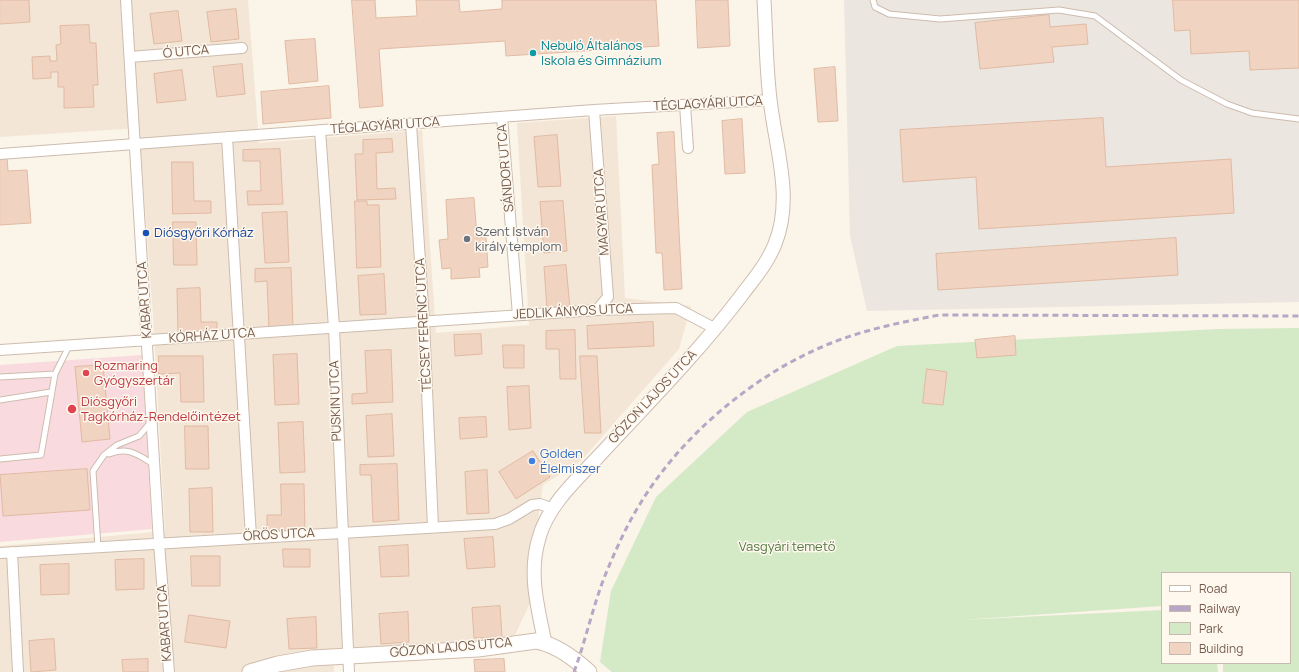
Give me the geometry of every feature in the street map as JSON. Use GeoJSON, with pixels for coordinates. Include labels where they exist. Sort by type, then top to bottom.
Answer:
{"type":"FeatureCollection","features":[{"type":"Feature","properties":{"kind":"main road","name":"GÓZON LAJOS UTCA"},"geometry":{"type":"LineString","coordinates":[[250,672],[278,664],[312,658],[478,649],[529,642],[545,643]]}},
{"type":"Feature","properties":{"kind":"main road"},"geometry":{"type":"LineString","coordinates":[[545,643],[561,651],[589,672]]}},
{"type":"Feature","properties":{"kind":"street","name":"KABAR UTCA"},"geometry":{"type":"LineString","coordinates":[[126,0],[148,340],[159,543],[169,672]]}},
{"type":"Feature","properties":{"kind":"street","name":"GÓZON LAJOS UTCA"},"geometry":{"type":"LineString","coordinates":[[545,643],[534,592],[534,562],[539,536],[553,509],[716,329],[765,263],[775,244],[782,214],[783,184],[770,100],[764,0]]}},
{"type":"Feature","properties":{"kind":"street","name":"Ó UTCA"},"geometry":{"type":"LineString","coordinates":[[130,57],[242,48]]}},
{"type":"Feature","properties":{"kind":"street","name":"TÉGLAGYÁRI UTCA"},"geometry":{"type":"LineString","coordinates":[[0,154],[594,110],[770,100]]}},
{"type":"Feature","properties":{"kind":"street"},"geometry":{"type":"LineString","coordinates":[[685,105],[688,148]]}},
{"type":"Feature","properties":{"kind":"street","name":"MAGYAR UTCA"},"geometry":{"type":"LineString","coordinates":[[594,110],[608,297],[597,310]]}},
{"type":"Feature","properties":{"kind":"street","name":"SÁNDOR UTCA"},"geometry":{"type":"LineString","coordinates":[[502,117],[518,315]]}},
{"type":"Feature","properties":{"kind":"street","name":"TÉCSEY FERENC UTCA"},"geometry":{"type":"LineString","coordinates":[[411,124],[424,322],[434,527]]}},
{"type":"Feature","properties":{"kind":"street","name":"PUSKIN UTCA"},"geometry":{"type":"LineString","coordinates":[[320,130],[334,328],[341,531],[348,672]]}},
{"type":"Feature","properties":{"kind":"street"},"geometry":{"type":"LineString","coordinates":[[228,137],[251,537]]}},
{"type":"Feature","properties":{"kind":"street","name":"JEDLIK ÁNYOS UTCA"},"geometry":{"type":"LineString","coordinates":[[424,322],[597,310],[676,308],[716,329]]}},
{"type":"Feature","properties":{"kind":"street","name":"KÓRHÁZ UTCA"},"geometry":{"type":"LineString","coordinates":[[0,350],[424,322]]}},
{"type":"Feature","properties":{"kind":"street","name":"ÖRÖS UTCA"},"geometry":{"type":"LineString","coordinates":[[0,553],[341,531],[495,524],[509,519],[532,505],[540,504],[553,509]]}},
{"type":"Feature","properties":{"kind":"street"},"geometry":{"type":"LineString","coordinates":[[12,552],[18,672]]}},
{"type":"Feature","properties":{"kind":"lane"},"geometry":{"type":"LineString","coordinates":[[873,0],[875,7],[889,14],[940,19],[1059,10],[1095,16],[1181,80],[1227,104],[1252,113],[1299,119]]}},
{"type":"Feature","properties":{"kind":"lane"},"geometry":{"type":"LineString","coordinates":[[0,459],[41,455],[55,374],[70,345]]}},
{"type":"Feature","properties":{"kind":"lane"},"geometry":{"type":"LineString","coordinates":[[0,377],[55,374]]}},
{"type":"Feature","properties":{"kind":"lane"},"geometry":{"type":"LineString","coordinates":[[0,400],[51,392]]}},
{"type":"Feature","properties":{"kind":"lane"},"geometry":{"type":"LineString","coordinates":[[98,547],[93,471],[104,456],[117,445],[139,436],[152,420]]}},
{"type":"Feature","properties":{"kind":"lane"},"geometry":{"type":"LineString","coordinates":[[104,456],[120,449],[134,453],[155,465]]}},
{"type":"Feature","properties":{"kind":"shaded area"},"geometry":{"type":"Polygon","coordinates":[[[0,0],[248,0],[259,143],[422,130],[436,333],[529,325],[517,123],[616,116],[625,298],[691,306],[679,349],[581,461],[543,485],[529,581],[531,601],[513,639],[365,648],[333,648],[334,672],[0,672],[0,546],[165,531],[153,316],[139,128],[0,137],[0,0]]]}},
{"type":"Feature","properties":{"kind":"shaded area"},"geometry":{"type":"Polygon","coordinates":[[[844,0],[1299,0],[1299,302],[867,311],[850,236],[844,0]]]}},
{"type":"Feature","properties":{"kind":"shaded area","name":"Diósgyőri Tagkórház-Rendelőintézet"},"geometry":{"type":"Polygon","coordinates":[[[142,355],[152,529],[0,542],[0,365],[142,355]]]}},
{"type":"Feature","properties":{"kind":"green space","name":"Vasgyári temető"},"geometry":{"type":"Polygon","coordinates":[[[1299,328],[1299,672],[1223,672],[1223,664],[1291,664],[1291,572],[1161,572],[1161,606],[961,620],[1161,610],[1161,664],[1217,664],[1218,672],[612,672],[600,662],[611,591],[656,497],[747,412],[897,346],[1218,329],[1299,328]]]}},
{"type":"Feature","properties":{"kind":"building"},"geometry":{"type":"Polygon","coordinates":[[[0,0],[29,0],[30,22],[0,24],[0,0]]]}},
{"type":"Feature","properties":{"kind":"building","name":"Nebuló Általános Iskola és Gimnázium"},"geometry":{"type":"Polygon","coordinates":[[[352,0],[375,0],[376,18],[417,16],[416,0],[459,0],[460,12],[502,9],[502,0],[656,0],[659,46],[506,56],[505,41],[379,49],[383,106],[360,108],[352,0]]]}},
{"type":"Feature","properties":{"kind":"building"},"geometry":{"type":"Polygon","coordinates":[[[696,0],[728,0],[730,46],[698,48],[696,0]]]}},
{"type":"Feature","properties":{"kind":"building"},"geometry":{"type":"Polygon","coordinates":[[[1173,0],[1299,0],[1299,68],[1250,70],[1249,51],[1191,54],[1190,30],[1175,31],[1173,0]]]}},
{"type":"Feature","properties":{"kind":"building"},"geometry":{"type":"Polygon","coordinates":[[[236,9],[239,39],[211,42],[207,12],[236,9]]]}},
{"type":"Feature","properties":{"kind":"building"},"geometry":{"type":"Polygon","coordinates":[[[178,11],[182,41],[154,44],[150,14],[178,11]]]}},
{"type":"Feature","properties":{"kind":"building"},"geometry":{"type":"Polygon","coordinates":[[[1049,15],[1050,27],[1086,24],[1088,44],[1052,47],[1054,62],[980,69],[975,23],[1049,15]]]}},
{"type":"Feature","properties":{"kind":"building"},"geometry":{"type":"Polygon","coordinates":[[[89,25],[90,43],[96,43],[98,85],[93,85],[94,107],[64,108],[64,87],[58,87],[58,72],[51,72],[51,78],[33,79],[32,57],[50,56],[50,61],[57,61],[56,45],[61,44],[60,26],[89,25]]]}},
{"type":"Feature","properties":{"kind":"building"},"geometry":{"type":"Polygon","coordinates":[[[315,39],[318,81],[289,84],[285,41],[315,39]]]}},
{"type":"Feature","properties":{"kind":"building"},"geometry":{"type":"Polygon","coordinates":[[[242,64],[245,94],[217,97],[213,67],[242,64]]]}},
{"type":"Feature","properties":{"kind":"building"},"geometry":{"type":"Polygon","coordinates":[[[835,67],[838,121],[818,122],[814,69],[835,67]]]}},
{"type":"Feature","properties":{"kind":"building"},"geometry":{"type":"Polygon","coordinates":[[[182,70],[186,100],[157,103],[154,74],[182,70]]]}},
{"type":"Feature","properties":{"kind":"building"},"geometry":{"type":"Polygon","coordinates":[[[329,86],[331,118],[263,124],[261,92],[329,86]]]}},
{"type":"Feature","properties":{"kind":"building"},"geometry":{"type":"Polygon","coordinates":[[[1103,118],[1106,167],[1231,159],[1234,213],[979,229],[976,177],[903,182],[900,130],[1103,118]]]}},
{"type":"Feature","properties":{"kind":"building"},"geometry":{"type":"Polygon","coordinates":[[[742,119],[745,173],[725,174],[722,121],[742,119]]]}},
{"type":"Feature","properties":{"kind":"building"},"geometry":{"type":"Polygon","coordinates":[[[674,132],[682,289],[664,290],[662,253],[656,253],[652,165],[659,164],[657,133],[674,132]]]}},
{"type":"Feature","properties":{"kind":"building"},"geometry":{"type":"Polygon","coordinates":[[[557,135],[561,186],[538,187],[534,137],[557,135]]]}},
{"type":"Feature","properties":{"kind":"building"},"geometry":{"type":"Polygon","coordinates":[[[392,139],[393,152],[376,153],[377,189],[395,188],[396,199],[357,200],[355,154],[363,154],[363,140],[392,139]]]}},
{"type":"Feature","properties":{"kind":"building"},"geometry":{"type":"Polygon","coordinates":[[[280,149],[283,204],[248,205],[247,191],[261,191],[260,161],[243,161],[243,150],[280,149]]]}},
{"type":"Feature","properties":{"kind":"building"},"geometry":{"type":"Polygon","coordinates":[[[0,157],[7,157],[8,171],[27,170],[31,223],[0,225],[0,157]]]}},
{"type":"Feature","properties":{"kind":"building"},"geometry":{"type":"Polygon","coordinates":[[[172,162],[193,162],[194,201],[211,201],[211,213],[173,214],[172,162]]]}},
{"type":"Feature","properties":{"kind":"building","name":"Szent István király templom"},"geometry":{"type":"Polygon","coordinates":[[[474,198],[477,238],[486,237],[488,267],[479,268],[480,277],[451,279],[451,268],[442,269],[439,240],[448,239],[446,200],[474,198]]]}},
{"type":"Feature","properties":{"kind":"building"},"geometry":{"type":"Polygon","coordinates":[[[355,201],[367,201],[367,205],[379,205],[381,267],[357,268],[355,201]]]}},
{"type":"Feature","properties":{"kind":"building"},"geometry":{"type":"Polygon","coordinates":[[[563,201],[567,251],[544,253],[540,202],[563,201]]]}},
{"type":"Feature","properties":{"kind":"building"},"geometry":{"type":"Polygon","coordinates":[[[287,212],[289,262],[265,263],[262,213],[287,212]]]}},
{"type":"Feature","properties":{"kind":"building"},"geometry":{"type":"Polygon","coordinates":[[[173,222],[196,222],[197,265],[174,265],[173,222]]]}},
{"type":"Feature","properties":{"kind":"building"},"geometry":{"type":"Polygon","coordinates":[[[1176,238],[1178,275],[938,290],[936,254],[1176,238]]]}},
{"type":"Feature","properties":{"kind":"building"},"geometry":{"type":"Polygon","coordinates":[[[566,265],[570,308],[547,309],[544,267],[566,265]]]}},
{"type":"Feature","properties":{"kind":"building"},"geometry":{"type":"Polygon","coordinates":[[[291,268],[293,328],[269,329],[267,281],[255,282],[255,269],[291,268]]]}},
{"type":"Feature","properties":{"kind":"building"},"geometry":{"type":"Polygon","coordinates":[[[384,274],[386,314],[360,315],[358,276],[384,274]]]}},
{"type":"Feature","properties":{"kind":"building"},"geometry":{"type":"Polygon","coordinates":[[[200,288],[201,322],[217,322],[217,331],[178,332],[177,289],[200,288]]]}},
{"type":"Feature","properties":{"kind":"building"},"geometry":{"type":"Polygon","coordinates":[[[653,322],[654,346],[588,349],[587,326],[653,322]]]}},
{"type":"Feature","properties":{"kind":"building"},"geometry":{"type":"Polygon","coordinates":[[[575,330],[576,379],[560,379],[559,349],[546,349],[546,331],[575,330]]]}},
{"type":"Feature","properties":{"kind":"building"},"geometry":{"type":"Polygon","coordinates":[[[481,334],[482,354],[455,356],[454,335],[481,334]]]}},
{"type":"Feature","properties":{"kind":"building"},"geometry":{"type":"Polygon","coordinates":[[[1015,336],[1016,355],[977,358],[975,340],[1015,336]]]}},
{"type":"Feature","properties":{"kind":"building"},"geometry":{"type":"Polygon","coordinates":[[[503,345],[524,345],[524,368],[504,368],[503,345]]]}},
{"type":"Feature","properties":{"kind":"building"},"geometry":{"type":"Polygon","coordinates":[[[391,350],[393,402],[352,404],[352,394],[367,393],[365,351],[391,350]]]}},
{"type":"Feature","properties":{"kind":"building"},"geometry":{"type":"Polygon","coordinates":[[[297,354],[299,404],[275,405],[273,355],[297,354]]]}},
{"type":"Feature","properties":{"kind":"building"},"geometry":{"type":"Polygon","coordinates":[[[159,356],[203,356],[204,402],[181,402],[180,373],[159,374],[159,356]]]}},
{"type":"Feature","properties":{"kind":"building"},"geometry":{"type":"Polygon","coordinates":[[[580,356],[597,356],[601,433],[585,433],[580,356]]]}},
{"type":"Feature","properties":{"kind":"building"},"geometry":{"type":"Polygon","coordinates":[[[103,365],[110,439],[82,442],[75,367],[103,365]]]}},
{"type":"Feature","properties":{"kind":"building"},"geometry":{"type":"Polygon","coordinates":[[[927,369],[947,372],[943,405],[923,403],[927,369]]]}},
{"type":"Feature","properties":{"kind":"building"},"geometry":{"type":"Polygon","coordinates":[[[529,386],[531,428],[509,430],[507,387],[529,386]]]}},
{"type":"Feature","properties":{"kind":"building"},"geometry":{"type":"Polygon","coordinates":[[[392,414],[394,456],[368,457],[366,416],[392,414]]]}},
{"type":"Feature","properties":{"kind":"building"},"geometry":{"type":"Polygon","coordinates":[[[486,417],[487,437],[460,439],[459,418],[486,417]]]}},
{"type":"Feature","properties":{"kind":"building"},"geometry":{"type":"Polygon","coordinates":[[[303,422],[305,472],[280,473],[278,423],[303,422]]]}},
{"type":"Feature","properties":{"kind":"building"},"geometry":{"type":"Polygon","coordinates":[[[185,426],[208,426],[209,469],[186,469],[185,426]]]}},
{"type":"Feature","properties":{"kind":"building"},"geometry":{"type":"Polygon","coordinates":[[[533,451],[550,477],[516,499],[499,472],[533,451]]]}},
{"type":"Feature","properties":{"kind":"building"},"geometry":{"type":"Polygon","coordinates":[[[397,464],[399,520],[373,522],[371,475],[360,475],[360,465],[397,464]]]}},
{"type":"Feature","properties":{"kind":"building"},"geometry":{"type":"Polygon","coordinates":[[[87,469],[90,510],[3,516],[0,475],[87,469]]]}},
{"type":"Feature","properties":{"kind":"building"},"geometry":{"type":"Polygon","coordinates":[[[487,470],[489,513],[467,514],[465,472],[487,470]]]}},
{"type":"Feature","properties":{"kind":"building"},"geometry":{"type":"Polygon","coordinates":[[[281,484],[304,484],[305,531],[267,531],[267,515],[281,515],[281,484]]]}},
{"type":"Feature","properties":{"kind":"building"},"geometry":{"type":"Polygon","coordinates":[[[212,488],[213,532],[190,532],[189,489],[212,488]]]}},
{"type":"Feature","properties":{"kind":"building"},"geometry":{"type":"Polygon","coordinates":[[[493,537],[495,567],[467,569],[464,539],[493,537]]]}},
{"type":"Feature","properties":{"kind":"building"},"geometry":{"type":"Polygon","coordinates":[[[408,545],[409,576],[381,577],[379,547],[408,545]]]}},
{"type":"Feature","properties":{"kind":"building"},"geometry":{"type":"Polygon","coordinates":[[[283,549],[310,549],[310,567],[284,567],[283,549]]]}},
{"type":"Feature","properties":{"kind":"building"},"geometry":{"type":"Polygon","coordinates":[[[191,556],[220,556],[220,586],[192,586],[191,556]]]}},
{"type":"Feature","properties":{"kind":"building"},"geometry":{"type":"Polygon","coordinates":[[[144,559],[144,589],[116,590],[115,560],[144,559]]]}},
{"type":"Feature","properties":{"kind":"building"},"geometry":{"type":"Polygon","coordinates":[[[69,564],[69,594],[41,595],[40,565],[69,564]]]}},
{"type":"Feature","properties":{"kind":"building"},"geometry":{"type":"Polygon","coordinates":[[[500,606],[502,637],[474,638],[472,608],[500,606]]]}},
{"type":"Feature","properties":{"kind":"building"},"geometry":{"type":"Polygon","coordinates":[[[408,612],[409,642],[381,644],[379,614],[408,612]]]}},
{"type":"Feature","properties":{"kind":"building"},"geometry":{"type":"Polygon","coordinates":[[[189,615],[230,621],[226,648],[185,642],[189,615]]]}},
{"type":"Feature","properties":{"kind":"building"},"geometry":{"type":"Polygon","coordinates":[[[316,617],[317,648],[289,649],[287,619],[316,617]]]}},
{"type":"Feature","properties":{"kind":"building"},"geometry":{"type":"Polygon","coordinates":[[[54,639],[56,670],[31,672],[29,641],[54,639]]]}},
{"type":"Feature","properties":{"kind":"building"},"geometry":{"type":"Polygon","coordinates":[[[148,659],[148,672],[123,672],[122,660],[148,659]]]}},
{"type":"Feature","properties":{"kind":"building"},"geometry":{"type":"Polygon","coordinates":[[[504,659],[505,672],[475,672],[474,660],[504,659]]]}},
{"type":"Feature","properties":{"kind":"railway"},"geometry":{"type":"LineString","coordinates":[[574,672],[599,592],[609,566],[631,519],[657,478],[677,453],[724,408],[750,388],[806,354],[859,333],[939,315],[1299,316]]}},
{"type":"Feature","properties":{"kind":"place","name":"Nebuló Általános Iskola és Gimnázium"},"geometry":{"type":"Point","coordinates":[533,53]}},
{"type":"Feature","properties":{"kind":"place","name":"Diósgyőri Kórház"},"geometry":{"type":"Point","coordinates":[146,233]}},
{"type":"Feature","properties":{"kind":"place","name":"Szent István király templom"},"geometry":{"type":"Point","coordinates":[467,239]}},
{"type":"Feature","properties":{"kind":"place","name":"Rozmaring Gyógyszertár"},"geometry":{"type":"Point","coordinates":[86,373]}},
{"type":"Feature","properties":{"kind":"place","name":"Diósgyőri Tagkórház-Rendelőintézet"},"geometry":{"type":"Point","coordinates":[72,409]}},
{"type":"Feature","properties":{"kind":"place","name":"Golden Élelmiszer"},"geometry":{"type":"Point","coordinates":[532,461]}}]}
